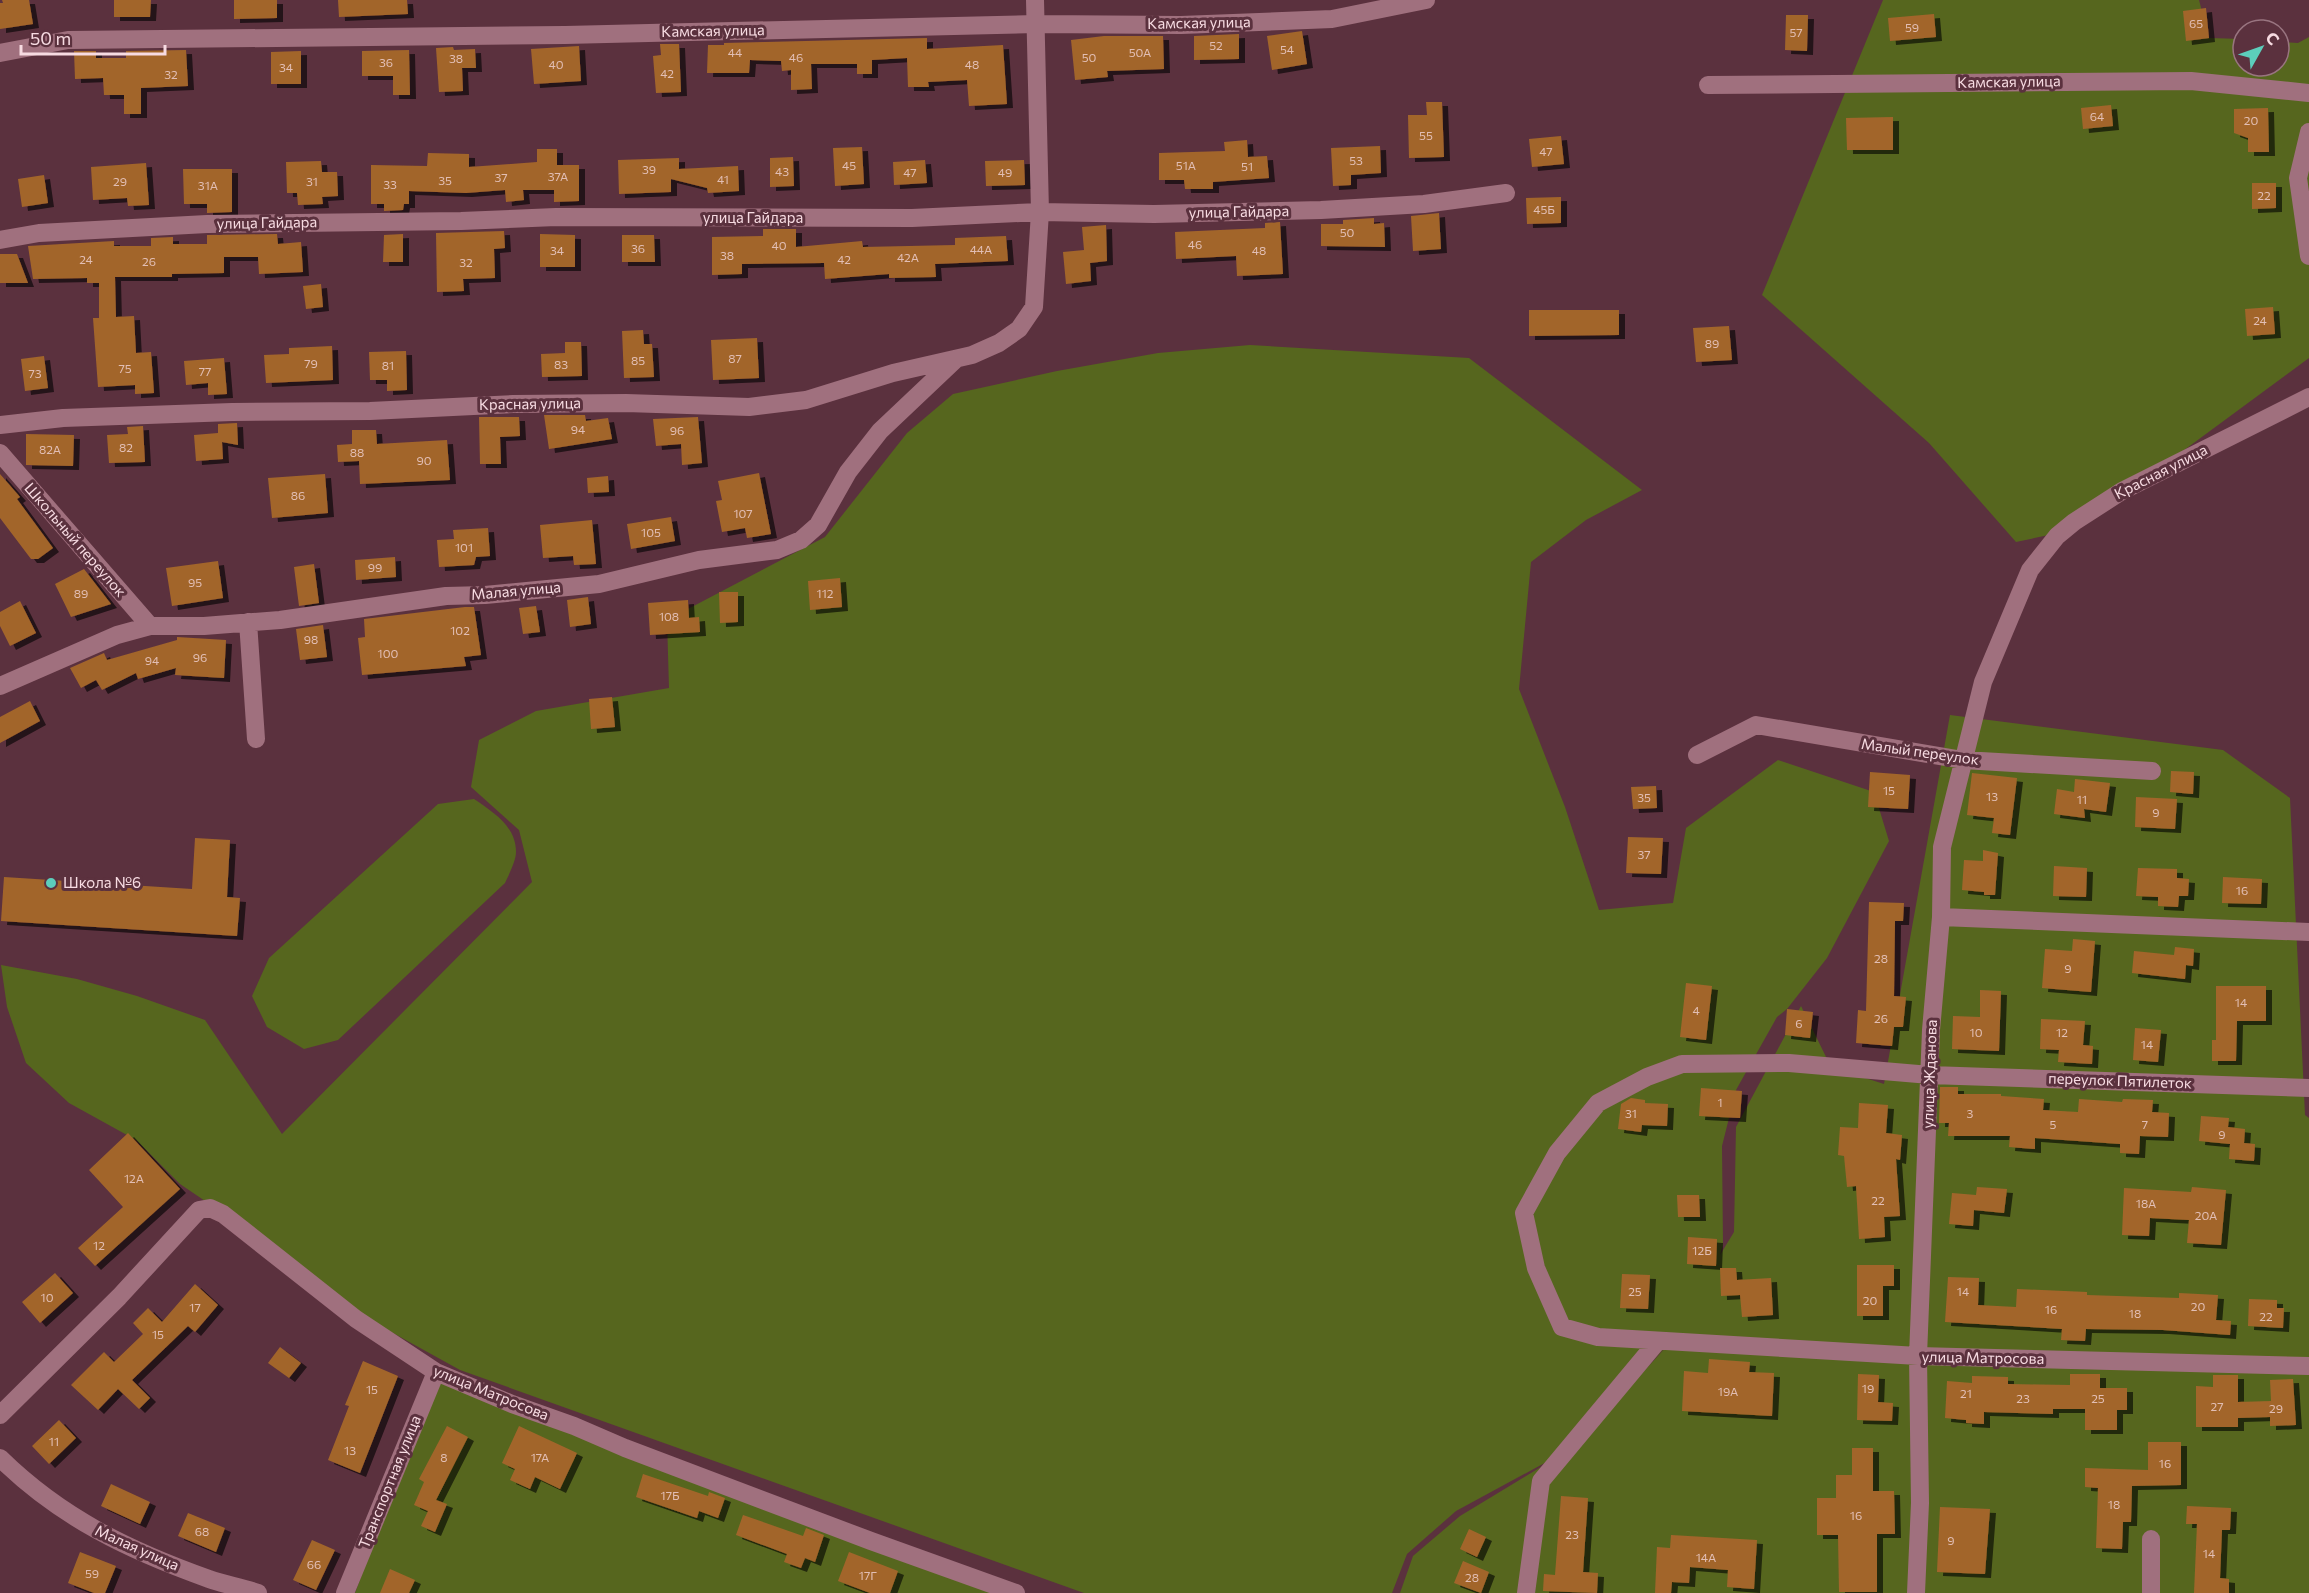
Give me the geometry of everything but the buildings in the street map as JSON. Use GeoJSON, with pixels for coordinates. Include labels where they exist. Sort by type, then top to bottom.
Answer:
{"type":"FeatureCollection","features":[{"type":"Feature","properties":{"kind":"street"},"geometry":{"type":"LineString","coordinates":[[1035,0],[1040,212]]}},
{"type":"Feature","properties":{"kind":"street","name":"Камская улица"},"geometry":{"type":"LineString","coordinates":[[0,53],[78,39],[576,34],[1036,24],[1181,25],[1332,19],[1426,0]]}},
{"type":"Feature","properties":{"kind":"street","name":"Камская улица"},"geometry":{"type":"LineString","coordinates":[[1708,85],[2191,81],[2309,93]]}},
{"type":"Feature","properties":{"kind":"street"},"geometry":{"type":"LineString","coordinates":[[2309,132],[2298,178],[2309,256]]}},
{"type":"Feature","properties":{"kind":"street","name":"улица Гайдара"},"geometry":{"type":"LineString","coordinates":[[0,240],[74,230],[207,224],[461,221],[556,217],[912,218],[1040,212],[1155,214],[1321,210],[1424,204],[1506,193]]}},
{"type":"Feature","properties":{"kind":"street","name":"Красная улица"},"geometry":{"type":"LineString","coordinates":[[0,425],[63,418],[232,412],[370,411],[513,404],[626,403],[749,407],[806,400],[893,373],[955,360],[999,344],[1019,329],[1034,307],[1040,212]]}},
{"type":"Feature","properties":{"kind":"street","name":"Малая улица"},"geometry":{"type":"LineString","coordinates":[[0,686],[117,635],[150,626],[204,626],[280,620],[446,596],[485,595],[599,584],[699,560],[777,550],[801,540],[818,525],[848,471],[880,431],[955,360]]}},
{"type":"Feature","properties":{"kind":"street","name":"Красная улица"},"geometry":{"type":"LineString","coordinates":[[2030,570],[2057,536],[2098,505],[2309,397]]}},
{"type":"Feature","properties":{"kind":"street","name":"Школьный переулок"},"geometry":{"type":"LineString","coordinates":[[0,453],[150,626]]}},
{"type":"Feature","properties":{"kind":"street","name":"улица Жданова"},"geometry":{"type":"LineString","coordinates":[[1916,1593],[1920,1503],[1918,1356],[1931,1030],[1941,917],[1942,847],[1983,682],[2030,570]]}},
{"type":"Feature","properties":{"kind":"street"},"geometry":{"type":"LineString","coordinates":[[248,622],[256,738]]}},
{"type":"Feature","properties":{"kind":"street","name":"Малый переулок"},"geometry":{"type":"LineString","coordinates":[[1697,755],[1756,725],[1963,760],[2152,771]]}},
{"type":"Feature","properties":{"kind":"street"},"geometry":{"type":"LineString","coordinates":[[1941,917],[2309,932]]}},
{"type":"Feature","properties":{"kind":"street","name":"переулок Пятилеток"},"geometry":{"type":"LineString","coordinates":[[1598,1103],[1647,1077],[1682,1064],[1789,1063],[1930,1075],[2309,1088]]}},
{"type":"Feature","properties":{"kind":"street","name":"улица Матросова"},"geometry":{"type":"LineString","coordinates":[[1598,1103],[1557,1153],[1524,1213],[1536,1268],[1562,1327],[1598,1337],[1657,1342],[1918,1356],[2309,1366]]}},
{"type":"Feature","properties":{"kind":"street","name":"улица Матросова"},"geometry":{"type":"LineString","coordinates":[[0,1415],[119,1297],[185,1223],[199,1210],[210,1208],[223,1214],[356,1319],[436,1372],[512,1404],[861,1538],[1016,1593]]}},
{"type":"Feature","properties":{"kind":"street"},"geometry":{"type":"LineString","coordinates":[[1526,1593],[1541,1481],[1657,1342]]}},
{"type":"Feature","properties":{"kind":"street","name":"Транспортная улица"},"geometry":{"type":"LineString","coordinates":[[345,1593],[436,1372]]}},
{"type":"Feature","properties":{"kind":"street","name":"Малая улица"},"geometry":{"type":"LineString","coordinates":[[0,1458],[33,1489],[104,1536],[154,1559],[258,1593]]}},
{"type":"Feature","properties":{"kind":"street"},"geometry":{"type":"LineString","coordinates":[[2151,1539],[2151,1593]]}},
{"type":"Feature","properties":{"kind":"green space"},"geometry":{"type":"Polygon","coordinates":[[[1883,0],[2199,0],[2209,38],[2231,39],[2231,78],[2291,78],[2291,43],[2298,43],[2309,37],[2309,358],[2077,529],[2016,542],[1929,443],[1762,295],[1883,0]]]}},
{"type":"Feature","properties":{"kind":"green space"},"geometry":{"type":"Polygon","coordinates":[[[1250,345],[1469,358],[1642,490],[1586,520],[1531,562],[1519,689],[1565,807],[1599,910],[1673,903],[1686,828],[1778,760],[1874,792],[1889,841],[1827,958],[1787,1009],[1777,1017],[1736,1090],[1722,1146],[1723,1245],[1720,1255],[1734,1232],[1736,1127],[1801,1006],[1831,1067],[1884,1084],[1950,715],[2223,750],[2290,798],[2305,1115],[2309,1118],[2309,1593],[1400,1593],[1413,1556],[1460,1516],[1574,1447],[1669,1344],[1552,1459],[1456,1511],[1407,1554],[1392,1593],[1084,1593],[460,1370],[355,1312],[273,1247],[180,1184],[136,1140],[69,1103],[26,1063],[7,1007],[1,965],[77,979],[137,996],[205,1020],[282,1134],[532,882],[519,830],[471,787],[479,740],[536,711],[669,688],[667,620],[825,537],[907,433],[953,394],[1057,371],[1158,353],[1250,345]]]}},
{"type":"Feature","properties":{"kind":"green space"},"geometry":{"type":"Polygon","coordinates":[[[474,799],[489,809],[508,827],[515,843],[516,856],[505,883],[338,1040],[304,1049],[267,1027],[252,996],[269,958],[438,804],[474,799]]]}},
{"type":"Feature","properties":{"kind":"green space"},"geometry":{"type":"Polygon","coordinates":[[[435,1378],[996,1593],[355,1593],[435,1378]]]}},
{"type":"Feature","properties":{"kind":"place","name":"Школа №6"},"geometry":{"type":"Point","coordinates":[51,883]}}]}
